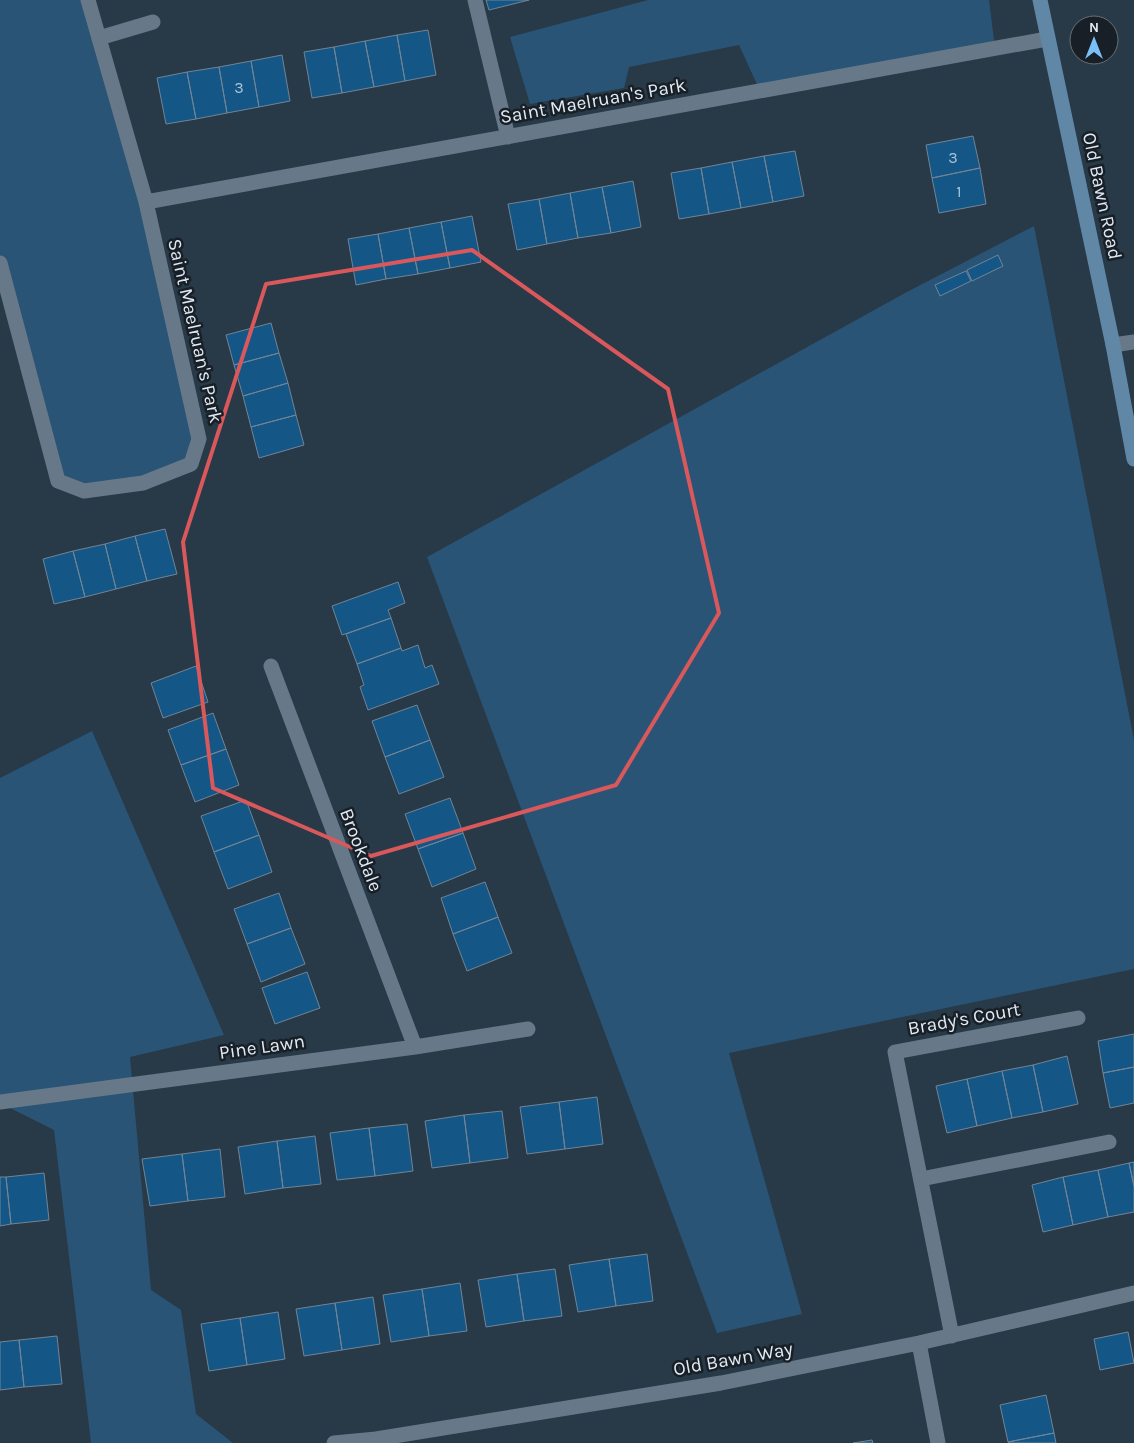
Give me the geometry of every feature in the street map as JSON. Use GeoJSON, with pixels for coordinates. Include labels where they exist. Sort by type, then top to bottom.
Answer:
{"type":"FeatureCollection","features":[{"type":"Feature","properties":{"kind":"main road","name":"Old Bawn Road"},"geometry":{"type":"LineString","coordinates":[[1040,0],[1113,345],[1134,459]]}},
{"type":"Feature","properties":{"kind":"street","name":"Saint Maelruan's Park"},"geometry":{"type":"LineString","coordinates":[[0,263],[58,481],[84,491],[143,483],[191,464],[199,439],[146,202],[88,0]]}},
{"type":"Feature","properties":{"kind":"street"},"geometry":{"type":"LineString","coordinates":[[475,0],[508,137]]}},
{"type":"Feature","properties":{"kind":"street"},"geometry":{"type":"LineString","coordinates":[[99,38],[153,22]]}},
{"type":"Feature","properties":{"kind":"street","name":"Saint Maelruan's Park"},"geometry":{"type":"LineString","coordinates":[[146,202],[1047,39]]}},
{"type":"Feature","properties":{"kind":"street"},"geometry":{"type":"LineString","coordinates":[[1113,345],[1134,342]]}},
{"type":"Feature","properties":{"kind":"street","name":"Brookdale"},"geometry":{"type":"LineString","coordinates":[[271,666],[415,1047]]}},
{"type":"Feature","properties":{"kind":"street","name":"Brady's Court"},"geometry":{"type":"LineString","coordinates":[[952,1336],[895,1052],[1078,1018]]}},
{"type":"Feature","properties":{"kind":"street","name":"Pine Lawn"},"geometry":{"type":"LineString","coordinates":[[0,1102],[415,1047],[528,1029]]}},
{"type":"Feature","properties":{"kind":"street"},"geometry":{"type":"LineString","coordinates":[[921,1179],[1109,1142]]}},
{"type":"Feature","properties":{"kind":"street","name":"Old Bawn Way"},"geometry":{"type":"LineString","coordinates":[[334,1443],[376,1439],[721,1383],[919,1344],[1134,1293]]}},
{"type":"Feature","properties":{"kind":"street"},"geometry":{"type":"LineString","coordinates":[[919,1344],[938,1443]]}},
{"type":"Feature","properties":{"kind":"highlighted area"},"geometry":{"type":"Polygon","coordinates":[[[472,250],[668,389],[719,613],[616,785],[371,856],[213,788],[183,542],[266,284],[472,250]]]}},
{"type":"Feature","properties":{"kind":"shaded area"},"geometry":{"type":"Polygon","coordinates":[[[0,0],[93,0],[199,439],[191,464],[84,491],[58,481],[0,263],[0,0]]]}},
{"type":"Feature","properties":{"kind":"shaded area"},"geometry":{"type":"Polygon","coordinates":[[[648,0],[989,0],[995,48],[760,91],[739,45],[629,67],[624,88],[530,104],[510,37],[648,0]]]}},
{"type":"Feature","properties":{"kind":"shaded area"},"geometry":{"type":"Polygon","coordinates":[[[1034,226],[1134,740],[1134,969],[729,1053],[802,1314],[717,1333],[427,557],[905,293],[1034,226]]]}},
{"type":"Feature","properties":{"kind":"shaded area"},"geometry":{"type":"Polygon","coordinates":[[[92,731],[224,1035],[130,1057],[151,1290],[181,1310],[196,1414],[233,1443],[91,1443],[54,1130],[0,1103],[0,778],[92,731]]]}},
{"type":"Feature","properties":{"kind":"building"},"geometry":{"type":"Polygon","coordinates":[[[486,0],[529,0],[489,10],[486,0]]]}},
{"type":"Feature","properties":{"kind":"building"},"geometry":{"type":"Polygon","coordinates":[[[428,30],[436,75],[405,81],[397,35],[428,30]]]}},
{"type":"Feature","properties":{"kind":"building"},"geometry":{"type":"Polygon","coordinates":[[[397,35],[405,81],[374,87],[365,41],[397,35]]]}},
{"type":"Feature","properties":{"kind":"building"},"geometry":{"type":"Polygon","coordinates":[[[365,41],[374,87],[342,93],[334,47],[365,41]]]}},
{"type":"Feature","properties":{"kind":"building"},"geometry":{"type":"Polygon","coordinates":[[[334,47],[342,93],[312,98],[304,52],[334,47]]]}},
{"type":"Feature","properties":{"kind":"building"},"geometry":{"type":"Polygon","coordinates":[[[282,55],[290,101],[259,107],[251,61],[282,55]]]}},
{"type":"Feature","properties":{"kind":"building"},"geometry":{"type":"Polygon","coordinates":[[[251,61],[259,107],[227,113],[219,67],[251,61]]]}},
{"type":"Feature","properties":{"kind":"building"},"geometry":{"type":"Polygon","coordinates":[[[219,67],[227,113],[196,119],[187,72],[219,67]]]}},
{"type":"Feature","properties":{"kind":"building"},"geometry":{"type":"Polygon","coordinates":[[[187,72],[196,119],[166,124],[157,78],[187,72]]]}},
{"type":"Feature","properties":{"kind":"building"},"geometry":{"type":"Polygon","coordinates":[[[973,136],[980,168],[932,178],[926,145],[973,136]]]}},
{"type":"Feature","properties":{"kind":"building"},"geometry":{"type":"Polygon","coordinates":[[[795,151],[804,196],[773,202],[764,156],[795,151]]]}},
{"type":"Feature","properties":{"kind":"building"},"geometry":{"type":"Polygon","coordinates":[[[764,156],[773,202],[741,208],[732,162],[764,156]]]}},
{"type":"Feature","properties":{"kind":"building"},"geometry":{"type":"Polygon","coordinates":[[[732,162],[741,208],[709,214],[701,168],[732,162]]]}},
{"type":"Feature","properties":{"kind":"building"},"geometry":{"type":"Polygon","coordinates":[[[701,168],[709,214],[679,219],[671,173],[701,168]]]}},
{"type":"Feature","properties":{"kind":"building"},"geometry":{"type":"Polygon","coordinates":[[[980,168],[986,204],[939,213],[932,178],[980,168]]]}},
{"type":"Feature","properties":{"kind":"building"},"geometry":{"type":"Polygon","coordinates":[[[633,181],[641,227],[611,233],[602,187],[633,181]]]}},
{"type":"Feature","properties":{"kind":"building"},"geometry":{"type":"Polygon","coordinates":[[[602,187],[611,233],[578,238],[570,193],[602,187]]]}},
{"type":"Feature","properties":{"kind":"building"},"geometry":{"type":"Polygon","coordinates":[[[570,193],[578,238],[547,244],[539,199],[570,193]]]}},
{"type":"Feature","properties":{"kind":"building"},"geometry":{"type":"Polygon","coordinates":[[[539,199],[547,244],[517,250],[508,204],[539,199]]]}},
{"type":"Feature","properties":{"kind":"building"},"geometry":{"type":"Polygon","coordinates":[[[472,216],[481,262],[450,268],[441,222],[472,216]]]}},
{"type":"Feature","properties":{"kind":"building"},"geometry":{"type":"Polygon","coordinates":[[[441,222],[450,268],[418,274],[409,228],[441,222]]]}},
{"type":"Feature","properties":{"kind":"building"},"geometry":{"type":"Polygon","coordinates":[[[409,228],[418,274],[386,279],[378,234],[409,228]]]}},
{"type":"Feature","properties":{"kind":"building"},"geometry":{"type":"Polygon","coordinates":[[[378,234],[386,279],[356,285],[348,239],[378,234]]]}},
{"type":"Feature","properties":{"kind":"building"},"geometry":{"type":"Polygon","coordinates":[[[998,255],[1003,266],[972,281],[967,270],[998,255]]]}},
{"type":"Feature","properties":{"kind":"building"},"geometry":{"type":"Polygon","coordinates":[[[966,271],[971,281],[940,296],[935,285],[966,271]]]}},
{"type":"Feature","properties":{"kind":"building"},"geometry":{"type":"Polygon","coordinates":[[[271,323],[279,353],[234,365],[226,335],[271,323]]]}},
{"type":"Feature","properties":{"kind":"building"},"geometry":{"type":"Polygon","coordinates":[[[279,353],[288,383],[243,396],[234,365],[279,353]]]}},
{"type":"Feature","properties":{"kind":"building"},"geometry":{"type":"Polygon","coordinates":[[[288,383],[296,415],[251,427],[243,396],[288,383]]]}},
{"type":"Feature","properties":{"kind":"building"},"geometry":{"type":"Polygon","coordinates":[[[296,415],[304,445],[259,458],[251,427],[296,415]]]}},
{"type":"Feature","properties":{"kind":"building"},"geometry":{"type":"Polygon","coordinates":[[[165,529],[177,574],[147,581],[135,536],[165,529]]]}},
{"type":"Feature","properties":{"kind":"building"},"geometry":{"type":"Polygon","coordinates":[[[135,536],[147,581],[116,589],[105,544],[135,536]]]}},
{"type":"Feature","properties":{"kind":"building"},"geometry":{"type":"Polygon","coordinates":[[[105,544],[116,589],[85,597],[73,551],[105,544]]]}},
{"type":"Feature","properties":{"kind":"building"},"geometry":{"type":"Polygon","coordinates":[[[73,551],[85,597],[54,604],[43,559],[73,551]]]}},
{"type":"Feature","properties":{"kind":"building"},"geometry":{"type":"Polygon","coordinates":[[[398,582],[405,603],[388,610],[391,618],[342,635],[332,606],[398,582]]]}},
{"type":"Feature","properties":{"kind":"building"},"geometry":{"type":"Polygon","coordinates":[[[391,618],[401,648],[357,664],[346,634],[391,618]]]}},
{"type":"Feature","properties":{"kind":"building"},"geometry":{"type":"Polygon","coordinates":[[[418,645],[425,668],[432,665],[439,684],[368,710],[360,687],[364,685],[357,664],[401,648],[402,651],[418,645]]]}},
{"type":"Feature","properties":{"kind":"building"},"geometry":{"type":"Polygon","coordinates":[[[196,666],[208,702],[163,718],[151,683],[196,666]]]}},
{"type":"Feature","properties":{"kind":"building"},"geometry":{"type":"Polygon","coordinates":[[[417,705],[430,740],[385,757],[372,721],[417,705]]]}},
{"type":"Feature","properties":{"kind":"building"},"geometry":{"type":"Polygon","coordinates":[[[213,713],[226,749],[181,765],[168,730],[213,713]]]}},
{"type":"Feature","properties":{"kind":"building"},"geometry":{"type":"Polygon","coordinates":[[[430,740],[444,777],[399,794],[385,757],[430,740]]]}},
{"type":"Feature","properties":{"kind":"building"},"geometry":{"type":"Polygon","coordinates":[[[226,749],[239,785],[195,802],[181,765],[226,749]]]}},
{"type":"Feature","properties":{"kind":"building"},"geometry":{"type":"Polygon","coordinates":[[[450,798],[463,833],[418,849],[405,814],[450,798]]]}},
{"type":"Feature","properties":{"kind":"building"},"geometry":{"type":"Polygon","coordinates":[[[246,800],[259,835],[214,852],[201,816],[246,800]]]}},
{"type":"Feature","properties":{"kind":"building"},"geometry":{"type":"Polygon","coordinates":[[[463,833],[476,869],[432,887],[418,849],[463,833]]]}},
{"type":"Feature","properties":{"kind":"building"},"geometry":{"type":"Polygon","coordinates":[[[259,835],[272,872],[228,889],[214,852],[259,835]]]}},
{"type":"Feature","properties":{"kind":"building"},"geometry":{"type":"Polygon","coordinates":[[[485,882],[498,917],[453,934],[441,898],[485,882]]]}},
{"type":"Feature","properties":{"kind":"building"},"geometry":{"type":"Polygon","coordinates":[[[279,893],[291,928],[247,944],[234,909],[279,893]]]}},
{"type":"Feature","properties":{"kind":"building"},"geometry":{"type":"Polygon","coordinates":[[[498,917],[512,953],[467,971],[453,934],[498,917]]]}},
{"type":"Feature","properties":{"kind":"building"},"geometry":{"type":"Polygon","coordinates":[[[291,928],[305,964],[261,982],[247,944],[291,928]]]}},
{"type":"Feature","properties":{"kind":"building"},"geometry":{"type":"Polygon","coordinates":[[[307,972],[320,1008],[275,1024],[262,988],[307,972]]]}},
{"type":"Feature","properties":{"kind":"building"},"geometry":{"type":"Polygon","coordinates":[[[1134,1034],[1134,1067],[1103,1073],[1098,1041],[1134,1034]]]}},
{"type":"Feature","properties":{"kind":"building"},"geometry":{"type":"Polygon","coordinates":[[[1067,1056],[1078,1104],[1043,1112],[1033,1065],[1067,1056]]]}},
{"type":"Feature","properties":{"kind":"building"},"geometry":{"type":"Polygon","coordinates":[[[1033,1065],[1043,1112],[1012,1118],[1002,1071],[1033,1065]]]}},
{"type":"Feature","properties":{"kind":"building"},"geometry":{"type":"Polygon","coordinates":[[[1134,1067],[1134,1103],[1110,1108],[1103,1073],[1134,1067]]]}},
{"type":"Feature","properties":{"kind":"building"},"geometry":{"type":"Polygon","coordinates":[[[1002,1071],[1012,1118],[977,1126],[967,1079],[1002,1071]]]}},
{"type":"Feature","properties":{"kind":"building"},"geometry":{"type":"Polygon","coordinates":[[[967,1079],[977,1126],[947,1133],[936,1086],[967,1079]]]}},
{"type":"Feature","properties":{"kind":"building"},"geometry":{"type":"Polygon","coordinates":[[[597,1097],[603,1144],[565,1149],[559,1102],[597,1097]]]}},
{"type":"Feature","properties":{"kind":"building"},"geometry":{"type":"Polygon","coordinates":[[[559,1102],[565,1149],[527,1154],[520,1107],[559,1102]]]}},
{"type":"Feature","properties":{"kind":"building"},"geometry":{"type":"Polygon","coordinates":[[[502,1111],[508,1158],[470,1163],[464,1115],[502,1111]]]}},
{"type":"Feature","properties":{"kind":"building"},"geometry":{"type":"Polygon","coordinates":[[[464,1115],[470,1163],[432,1168],[425,1121],[464,1115]]]}},
{"type":"Feature","properties":{"kind":"building"},"geometry":{"type":"Polygon","coordinates":[[[407,1124],[413,1171],[375,1176],[369,1128],[407,1124]]]}},
{"type":"Feature","properties":{"kind":"building"},"geometry":{"type":"Polygon","coordinates":[[[369,1128],[375,1176],[337,1180],[330,1133],[369,1128]]]}},
{"type":"Feature","properties":{"kind":"building"},"geometry":{"type":"Polygon","coordinates":[[[315,1136],[321,1184],[283,1188],[277,1141],[315,1136]]]}},
{"type":"Feature","properties":{"kind":"building"},"geometry":{"type":"Polygon","coordinates":[[[277,1141],[283,1188],[245,1194],[238,1147],[277,1141]]]}},
{"type":"Feature","properties":{"kind":"building"},"geometry":{"type":"Polygon","coordinates":[[[220,1149],[225,1197],[188,1201],[182,1154],[220,1149]]]}},
{"type":"Feature","properties":{"kind":"building"},"geometry":{"type":"Polygon","coordinates":[[[182,1154],[188,1201],[150,1206],[142,1159],[182,1154]]]}},
{"type":"Feature","properties":{"kind":"building"},"geometry":{"type":"Polygon","coordinates":[[[1134,1162],[1134,1186],[1129,1163],[1134,1162]]]}},
{"type":"Feature","properties":{"kind":"building"},"geometry":{"type":"Polygon","coordinates":[[[1129,1163],[1134,1186],[1134,1212],[1108,1217],[1098,1170],[1129,1163]]]}},
{"type":"Feature","properties":{"kind":"building"},"geometry":{"type":"Polygon","coordinates":[[[1098,1170],[1108,1217],[1073,1225],[1063,1177],[1098,1170]]]}},
{"type":"Feature","properties":{"kind":"building"},"geometry":{"type":"Polygon","coordinates":[[[44,1173],[49,1220],[11,1224],[6,1177],[44,1173]]]}},
{"type":"Feature","properties":{"kind":"building"},"geometry":{"type":"Polygon","coordinates":[[[0,1177],[6,1177],[11,1224],[0,1226],[0,1177]]]}},
{"type":"Feature","properties":{"kind":"building"},"geometry":{"type":"Polygon","coordinates":[[[1063,1177],[1073,1225],[1043,1232],[1032,1185],[1063,1177]]]}},
{"type":"Feature","properties":{"kind":"building"},"geometry":{"type":"Polygon","coordinates":[[[647,1254],[653,1301],[616,1306],[609,1259],[647,1254]]]}},
{"type":"Feature","properties":{"kind":"building"},"geometry":{"type":"Polygon","coordinates":[[[609,1259],[616,1306],[578,1312],[569,1265],[609,1259]]]}},
{"type":"Feature","properties":{"kind":"building"},"geometry":{"type":"Polygon","coordinates":[[[555,1269],[562,1316],[524,1321],[517,1274],[555,1269]]]}},
{"type":"Feature","properties":{"kind":"building"},"geometry":{"type":"Polygon","coordinates":[[[517,1274],[524,1321],[486,1327],[478,1280],[517,1274]]]}},
{"type":"Feature","properties":{"kind":"building"},"geometry":{"type":"Polygon","coordinates":[[[460,1283],[467,1331],[429,1336],[422,1289],[460,1283]]]}},
{"type":"Feature","properties":{"kind":"building"},"geometry":{"type":"Polygon","coordinates":[[[422,1289],[429,1336],[391,1342],[383,1295],[422,1289]]]}},
{"type":"Feature","properties":{"kind":"building"},"geometry":{"type":"Polygon","coordinates":[[[373,1297],[380,1344],[342,1350],[335,1303],[373,1297]]]}},
{"type":"Feature","properties":{"kind":"building"},"geometry":{"type":"Polygon","coordinates":[[[335,1303],[342,1350],[304,1356],[296,1309],[335,1303]]]}},
{"type":"Feature","properties":{"kind":"building"},"geometry":{"type":"Polygon","coordinates":[[[278,1312],[285,1359],[247,1365],[240,1318],[278,1312]]]}},
{"type":"Feature","properties":{"kind":"building"},"geometry":{"type":"Polygon","coordinates":[[[240,1318],[247,1365],[209,1371],[201,1324],[240,1318]]]}},
{"type":"Feature","properties":{"kind":"building"},"geometry":{"type":"Polygon","coordinates":[[[1128,1332],[1134,1363],[1100,1370],[1094,1339],[1128,1332]]]}},
{"type":"Feature","properties":{"kind":"building"},"geometry":{"type":"Polygon","coordinates":[[[57,1336],[62,1384],[24,1387],[19,1340],[57,1336]]]}},
{"type":"Feature","properties":{"kind":"building"},"geometry":{"type":"Polygon","coordinates":[[[19,1340],[24,1387],[0,1390],[0,1342],[19,1340]]]}},
{"type":"Feature","properties":{"kind":"building"},"geometry":{"type":"Polygon","coordinates":[[[1046,1395],[1054,1433],[1008,1442],[1000,1405],[1046,1395]]]}},
{"type":"Feature","properties":{"kind":"building"},"geometry":{"type":"Polygon","coordinates":[[[1054,1433],[1056,1443],[1008,1442],[1054,1433]]]}},
{"type":"Feature","properties":{"kind":"building"},"geometry":{"type":"Polygon","coordinates":[[[872,1440],[873,1443],[853,1443],[872,1440]]]}}]}
